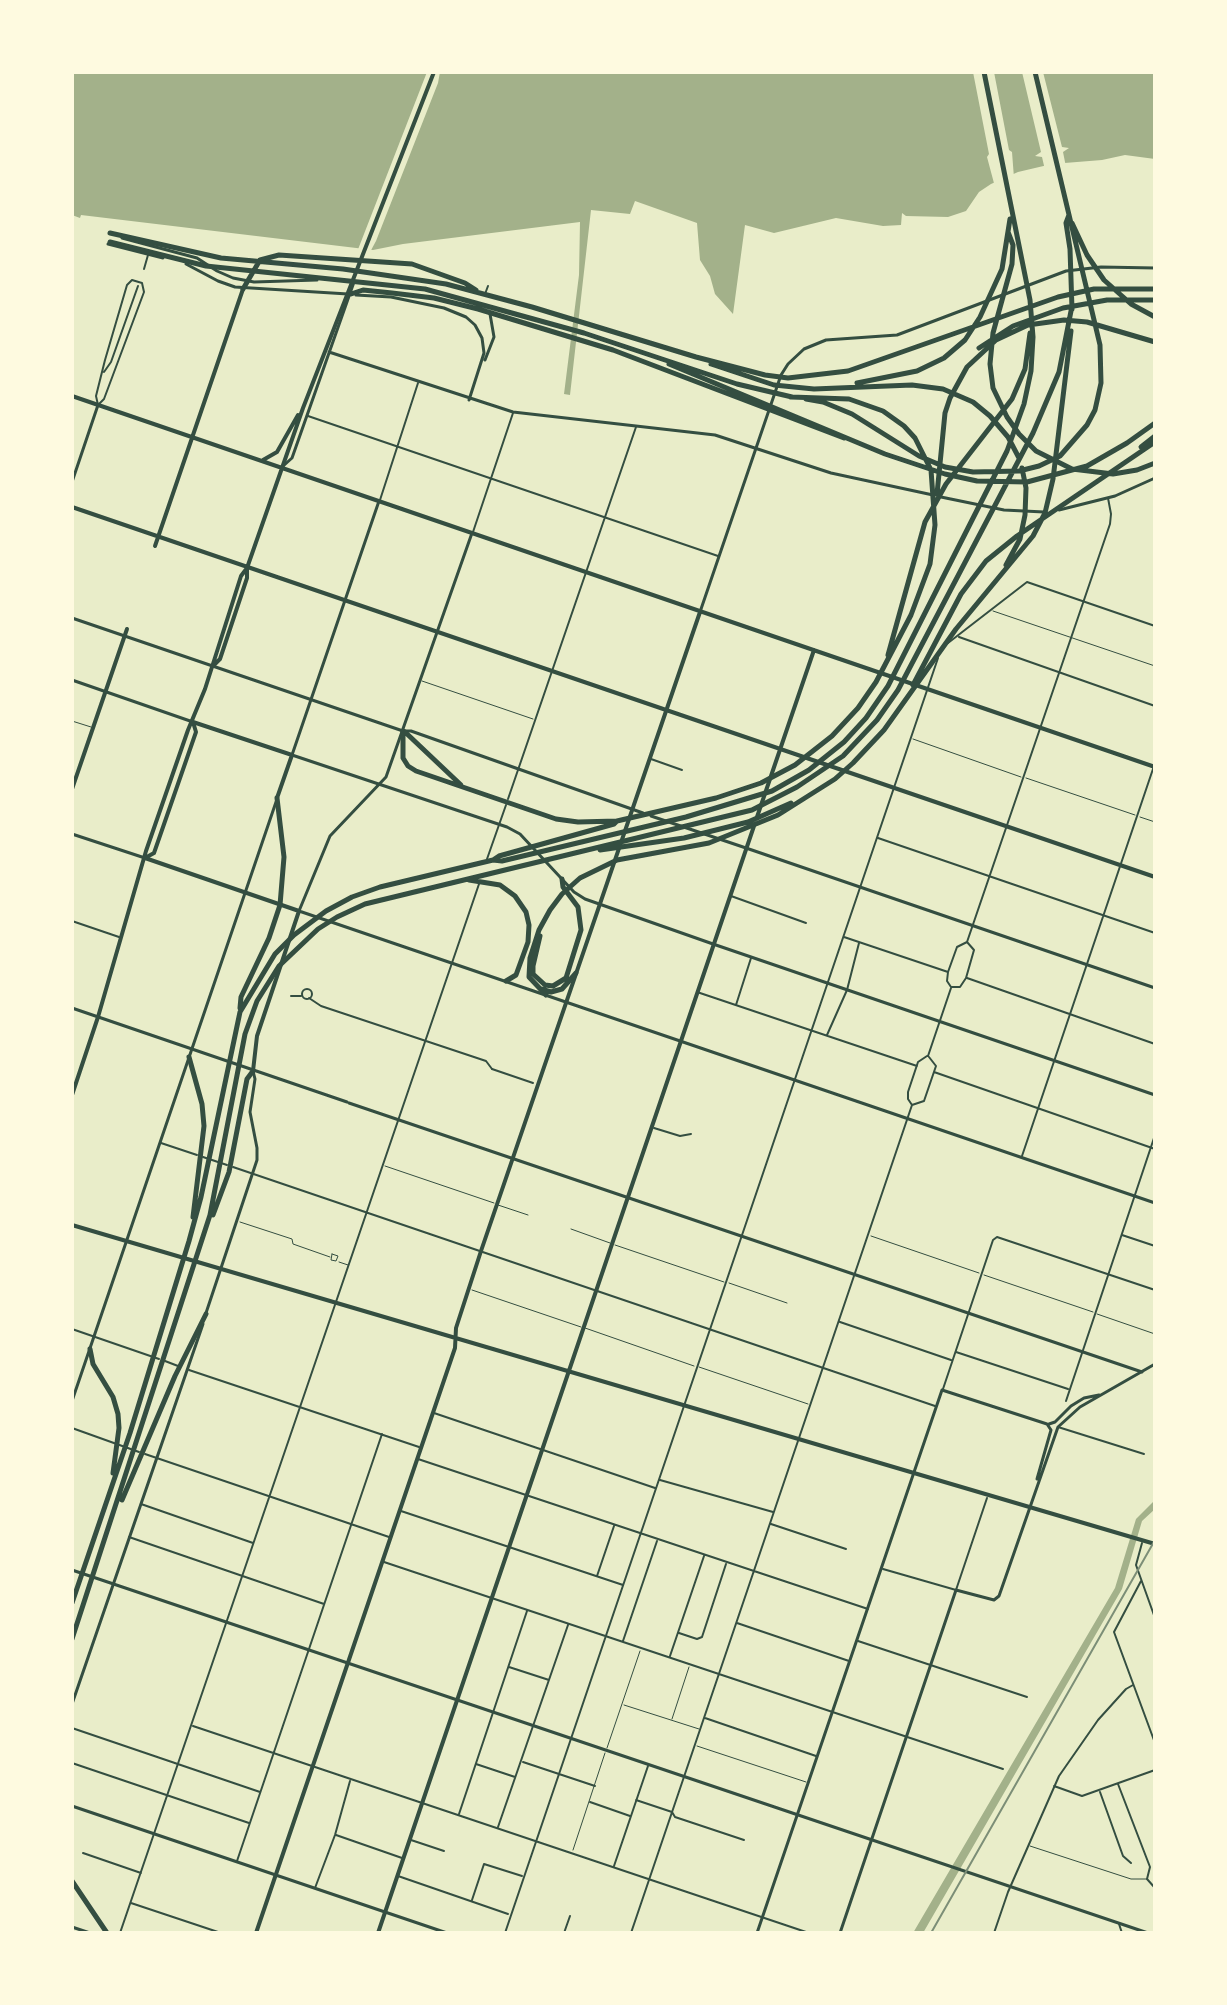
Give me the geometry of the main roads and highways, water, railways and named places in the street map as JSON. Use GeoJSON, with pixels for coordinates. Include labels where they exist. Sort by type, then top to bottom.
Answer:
{"type":"FeatureCollection","features":[{"type":"Feature","properties":{"kind":"highway"},"geometry":{"type":"LineString","coordinates":[[525,852],[547,850],[686,817],[772,791],[829,755],[855,730],[888,686],[1003,461],[1019,420],[1031,371],[1032,320],[1027,283],[984,72]]}},
{"type":"Feature","properties":{"kind":"highway"},"geometry":{"type":"LineString","coordinates":[[1035,72],[1069,214],[1100,345],[1101,383],[1095,410],[1087,425],[1060,456],[1019,471],[973,472],[945,467],[897,444],[852,414],[823,402],[745,387],[569,328],[425,289],[206,266],[110,239],[221,258],[385,274],[483,294],[765,375],[803,378],[848,371],[1058,297],[1094,289],[1155,289]]}},
{"type":"Feature","properties":{"kind":"highway"},"geometry":{"type":"LineString","coordinates":[[814,389],[917,371],[938,362],[959,345],[980,317],[1002,269],[1011,214]]}},
{"type":"Feature","properties":{"kind":"highway"},"geometry":{"type":"LineString","coordinates":[[546,995],[529,977],[528,964],[543,925],[562,894],[580,878],[606,864],[709,843],[739,833],[835,779],[884,730],[956,629],[1033,536],[1049,501],[1069,354],[1072,306],[1066,223],[1069,214]]}},
{"type":"Feature","properties":{"kind":"highway"},"geometry":{"type":"LineString","coordinates":[[1069,214],[1087,255],[1104,280],[1131,304],[1155,317]]}},
{"type":"Feature","properties":{"kind":"highway"},"geometry":{"type":"LineString","coordinates":[[1008,232],[1013,245],[1012,264],[993,333],[990,364],[999,404],[1019,434],[1036,451],[1064,466],[1088,473],[1121,473],[1154,463]]}},
{"type":"Feature","properties":{"kind":"highway"},"geometry":{"type":"LineString","coordinates":[[243,289],[260,260],[279,255],[412,264],[465,283],[483,294]]}},
{"type":"Feature","properties":{"kind":"highway"},"geometry":{"type":"LineString","coordinates":[[351,294],[363,290],[456,303],[613,350],[945,474],[977,481],[1027,482],[1087,466],[1155,423]]}},
{"type":"Feature","properties":{"kind":"highway"},"geometry":{"type":"LineString","coordinates":[[465,788],[403,731],[403,756],[408,766],[435,779],[564,821],[617,821],[734,793],[795,765],[849,719],[876,682],[923,584],[935,525],[943,409],[954,382],[968,360],[995,336],[1034,317],[1073,305],[1113,300],[1155,300]]}},
{"type":"Feature","properties":{"kind":"highway"},"geometry":{"type":"LineString","coordinates":[[641,842],[768,804],[821,773],[843,756],[877,720],[898,690],[1050,396],[1063,356],[1072,306]]}},
{"type":"Feature","properties":{"kind":"highway"},"geometry":{"type":"LineString","coordinates":[[886,663],[925,522],[946,484],[1012,399],[1025,369],[1032,320]]}},
{"type":"Feature","properties":{"kind":"highway"},"geometry":{"type":"LineString","coordinates":[[940,447],[945,413],[957,381],[974,358],[1006,334],[1040,322],[1071,320],[1155,342]]}},
{"type":"Feature","properties":{"kind":"highway"},"geometry":{"type":"LineString","coordinates":[[646,354],[785,414]]}},
{"type":"Feature","properties":{"kind":"highway"},"geometry":{"type":"LineString","coordinates":[[696,357],[761,382],[814,389],[889,385],[931,387],[979,406],[997,423],[1017,454],[1026,488],[1025,515],[1016,547],[997,578]]}},
{"type":"Feature","properties":{"kind":"highway"},"geometry":{"type":"LineString","coordinates":[[791,397],[863,402],[890,415],[911,434],[928,463],[935,504]]}},
{"type":"Feature","properties":{"kind":"highway"},"geometry":{"type":"LineString","coordinates":[[909,693],[959,597],[986,561],[1155,439]]}},
{"type":"Feature","properties":{"kind":"highway"},"geometry":{"type":"LineString","coordinates":[[72,1603],[130,1433],[189,1241],[241,997],[272,930],[282,889],[283,848],[277,798]]}},
{"type":"Feature","properties":{"kind":"highway"},"geometry":{"type":"LineString","coordinates":[[133,1466],[139,1434],[213,1202],[250,1017],[268,982],[285,959],[303,941],[337,917],[382,899],[587,851],[684,838],[763,819]]}},
{"type":"Feature","properties":{"kind":"highway"},"geometry":{"type":"LineString","coordinates":[[240,1012],[275,954],[301,929],[352,897],[380,887],[475,864],[502,861],[542,844],[617,821]]}},
{"type":"Feature","properties":{"kind":"highway"},"geometry":{"type":"LineString","coordinates":[[474,879],[500,885],[515,896],[524,908],[529,925],[528,942],[518,973],[506,981]]}},
{"type":"Feature","properties":{"kind":"highway"},"geometry":{"type":"LineString","coordinates":[[543,925],[533,974],[545,985],[553,986],[566,978],[581,930],[578,907],[563,887],[562,879]]}},
{"type":"Feature","properties":{"kind":"highway"},"geometry":{"type":"LineString","coordinates":[[536,986],[545,991],[557,991],[566,987],[576,973]]}},
{"type":"Feature","properties":{"kind":"highway"},"geometry":{"type":"LineString","coordinates":[[189,1057],[202,1104],[204,1126],[189,1241]]}},
{"type":"Feature","properties":{"kind":"highway"},"geometry":{"type":"LineString","coordinates":[[198,1253],[229,1172],[247,1079],[253,1071]]}},
{"type":"Feature","properties":{"kind":"highway"},"geometry":{"type":"LineString","coordinates":[[72,1639],[133,1466],[206,1314]]}},
{"type":"Feature","properties":{"kind":"highway"},"geometry":{"type":"LineString","coordinates":[[90,1349],[93,1364],[115,1402],[119,1428],[118,1461]]}},
{"type":"Feature","properties":{"kind":"highway"},"geometry":{"type":"LineString","coordinates":[[72,1881],[107,1933]]}},
{"type":"Feature","properties":{"kind":"main road"},"geometry":{"type":"LineString","coordinates":[[72,1095],[188,730],[212,666],[220,659],[286,454],[434,72]]}},
{"type":"Feature","properties":{"kind":"main road"},"geometry":{"type":"LineString","coordinates":[[155,546],[243,289]]}},
{"type":"Feature","properties":{"kind":"main road"},"geometry":{"type":"LineString","coordinates":[[72,396],[1155,765]]}},
{"type":"Feature","properties":{"kind":"main road"},"geometry":{"type":"LineString","coordinates":[[260,460],[272,457],[277,451],[303,408]]}},
{"type":"Feature","properties":{"kind":"main road"},"geometry":{"type":"LineString","coordinates":[[72,507],[1155,877]]}},
{"type":"Feature","properties":{"kind":"main road"},"geometry":{"type":"LineString","coordinates":[[256,1933],[455,1348],[456,1328],[481,1251],[700,612]]}},
{"type":"Feature","properties":{"kind":"main road"},"geometry":{"type":"LineString","coordinates":[[72,789],[127,629]]}},
{"type":"Feature","properties":{"kind":"main road"},"geometry":{"type":"LineString","coordinates":[[378,1933],[814,650]]}},
{"type":"Feature","properties":{"kind":"main road"},"geometry":{"type":"LineString","coordinates":[[193,722],[292,755],[277,798]]}},
{"type":"Feature","properties":{"kind":"main road"},"geometry":{"type":"LineString","coordinates":[[145,858],[299,911],[276,990],[257,1036],[253,1071]]}},
{"type":"Feature","properties":{"kind":"main road"},"geometry":{"type":"LineString","coordinates":[[72,1225],[1155,1544]]}},
{"type":"Feature","properties":{"kind":"railway"},"geometry":{"type":"LineString","coordinates":[[931,1933],[1155,1540]]}}]}
